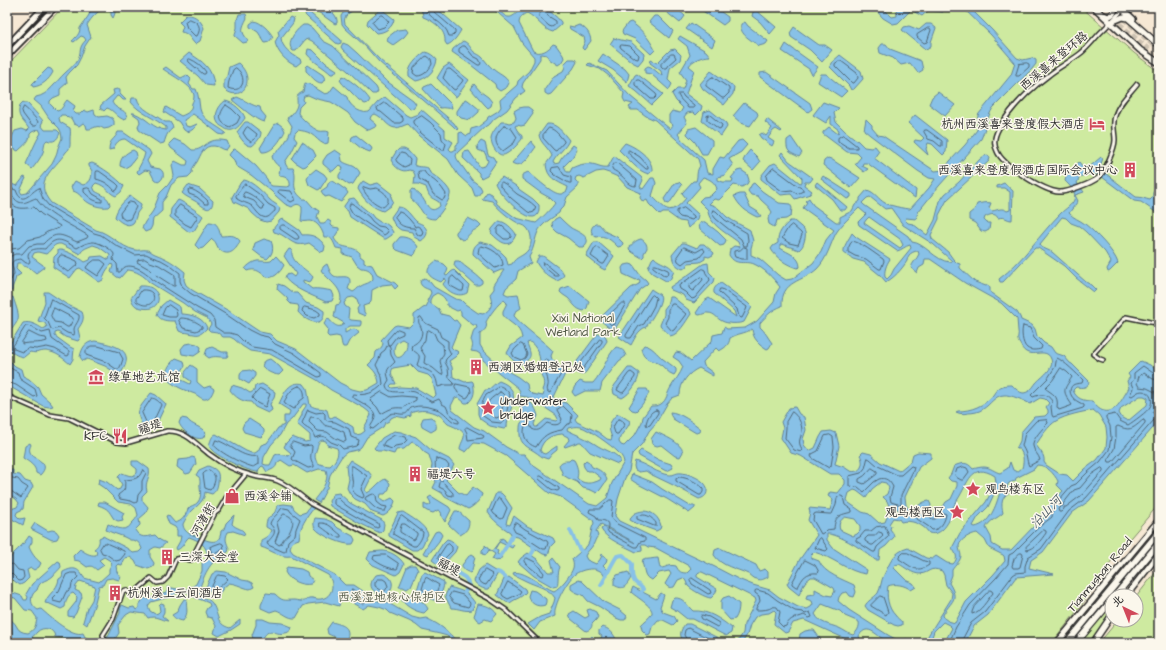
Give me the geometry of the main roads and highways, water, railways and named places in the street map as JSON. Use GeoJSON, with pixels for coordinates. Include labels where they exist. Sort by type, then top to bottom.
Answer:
{"type":"FeatureCollection","features":[{"type":"Feature","properties":{"kind":"highway"},"geometry":{"type":"LineString","coordinates":[[1067,643],[1159,532]]}},
{"type":"Feature","properties":{"kind":"highway"},"geometry":{"type":"LineString","coordinates":[[1122,588],[1159,543]]}},
{"type":"Feature","properties":{"kind":"highway"},"geometry":{"type":"LineString","coordinates":[[1076,643],[1104,610]]}},
{"type":"Feature","properties":{"kind":"main road"},"geometry":{"type":"LineString","coordinates":[[7,46],[44,7]]}},
{"type":"Feature","properties":{"kind":"main road"},"geometry":{"type":"LineString","coordinates":[[7,56],[55,7]]}},
{"type":"Feature","properties":{"kind":"main road"},"geometry":{"type":"LineString","coordinates":[[1094,7],[1140,50],[1159,63]]}},
{"type":"Feature","properties":{"kind":"main road"},"geometry":{"type":"LineString","coordinates":[[1103,15],[1108,17],[1112,15],[1115,7]]}},
{"type":"Feature","properties":{"kind":"main road"},"geometry":{"type":"LineString","coordinates":[[1123,8],[1159,45]]}},
{"type":"Feature","properties":{"kind":"main road"},"geometry":{"type":"LineString","coordinates":[[1110,22],[1120,18],[1128,18],[1159,45]]}},
{"type":"Feature","properties":{"kind":"main road","name":"Tianmushan Road"},"geometry":{"type":"LineString","coordinates":[[1057,643],[1159,520]]}},
{"type":"Feature","properties":{"kind":"main road"},"geometry":{"type":"LineString","coordinates":[[1132,588],[1159,554]]}},
{"type":"Feature","properties":{"kind":"main road"},"geometry":{"type":"LineString","coordinates":[[1093,643],[1104,627]]}},
{"type":"Feature","properties":{"kind":"water"},"geometry":{"type":"Polygon","coordinates":[[[91,7],[105,7],[95,15],[87,25],[91,37],[85,46],[77,65],[66,77],[67,83],[60,89],[60,95],[53,98],[50,101],[50,104],[57,111],[62,108],[67,100],[75,106],[73,111],[76,114],[80,114],[84,110],[88,112],[94,110],[95,114],[99,117],[107,116],[112,118],[114,125],[104,129],[97,127],[87,129],[86,125],[83,123],[79,126],[74,124],[71,118],[61,115],[59,118],[60,122],[70,128],[70,145],[69,149],[51,170],[44,182],[46,195],[51,203],[125,246],[136,250],[148,250],[178,266],[185,272],[184,280],[186,285],[192,290],[229,311],[260,332],[270,334],[277,341],[296,349],[340,383],[360,391],[367,390],[379,383],[375,373],[368,365],[375,358],[376,352],[381,348],[383,342],[381,340],[394,326],[409,327],[414,322],[414,315],[426,307],[431,293],[430,290],[421,285],[420,282],[422,279],[425,278],[434,287],[455,299],[461,300],[478,313],[483,314],[490,308],[490,294],[504,270],[494,273],[473,254],[473,250],[480,242],[492,245],[506,257],[508,265],[512,264],[515,259],[526,252],[531,245],[531,238],[530,232],[525,226],[508,216],[492,201],[482,199],[487,192],[491,194],[497,204],[516,218],[536,223],[555,203],[522,179],[522,175],[528,172],[553,192],[558,194],[562,194],[567,191],[568,187],[550,176],[548,173],[546,164],[552,156],[541,141],[539,135],[547,124],[557,127],[569,140],[553,162],[554,164],[559,163],[573,145],[577,149],[572,158],[564,166],[567,172],[570,172],[574,167],[584,164],[608,167],[614,156],[641,177],[643,180],[640,187],[643,189],[651,178],[654,178],[656,183],[652,196],[666,209],[670,210],[675,208],[686,198],[682,193],[693,181],[696,181],[700,166],[698,159],[655,120],[638,110],[631,110],[629,107],[633,104],[625,102],[623,98],[624,93],[609,76],[600,69],[587,65],[589,63],[607,71],[630,96],[670,129],[673,125],[669,122],[669,115],[672,111],[680,113],[683,108],[672,94],[677,89],[683,89],[686,80],[680,72],[690,55],[687,46],[678,39],[680,36],[706,51],[710,56],[698,59],[689,66],[694,70],[686,94],[702,106],[701,110],[696,115],[693,112],[687,113],[684,117],[687,123],[678,134],[682,140],[704,160],[707,173],[713,174],[713,169],[720,157],[724,158],[738,141],[742,140],[747,145],[741,152],[729,159],[733,165],[725,175],[718,177],[718,180],[723,182],[732,182],[733,179],[731,178],[737,171],[741,170],[747,174],[749,180],[747,184],[742,187],[734,185],[719,200],[714,199],[709,204],[713,205],[727,217],[750,230],[753,241],[751,255],[760,259],[786,280],[792,279],[813,263],[821,252],[826,240],[834,230],[803,208],[807,202],[805,201],[809,198],[813,205],[836,222],[840,222],[840,217],[852,211],[867,190],[872,192],[887,204],[910,209],[935,179],[929,178],[918,171],[864,130],[866,119],[878,135],[883,136],[935,171],[944,170],[977,130],[978,115],[1011,75],[1015,63],[991,35],[962,7],[969,7],[1017,58],[1023,60],[1032,58],[1036,60],[1036,64],[993,108],[989,115],[981,139],[939,186],[918,212],[916,219],[906,218],[905,220],[908,223],[913,224],[927,235],[935,220],[940,201],[945,194],[959,182],[980,159],[988,155],[990,158],[989,161],[947,200],[931,235],[932,239],[948,252],[957,263],[960,264],[960,268],[975,282],[986,286],[988,285],[991,293],[1017,312],[1021,320],[1032,325],[1037,336],[1044,343],[1051,347],[1055,353],[1064,356],[1089,381],[1088,385],[1076,387],[1073,390],[1076,396],[1081,399],[1092,401],[1100,410],[1113,410],[1122,400],[1129,388],[1127,381],[1130,377],[1128,374],[1141,361],[1150,365],[1159,372],[1159,421],[1089,501],[1072,513],[1043,552],[1031,560],[1029,568],[1054,574],[1016,577],[988,615],[974,626],[965,643],[944,643],[952,628],[943,622],[934,631],[931,640],[928,643],[925,642],[951,599],[952,593],[946,585],[942,571],[932,569],[917,574],[899,564],[895,565],[894,568],[906,580],[913,583],[916,587],[911,590],[900,585],[888,586],[887,598],[889,605],[902,622],[902,625],[894,625],[868,610],[865,606],[878,593],[883,577],[895,555],[903,550],[908,548],[926,558],[932,559],[936,556],[947,563],[953,564],[955,562],[956,554],[952,548],[960,533],[986,502],[996,483],[995,476],[987,472],[980,471],[971,476],[954,506],[948,523],[938,533],[929,533],[924,527],[917,523],[909,521],[901,522],[899,519],[893,518],[889,524],[894,537],[880,550],[879,560],[875,560],[866,552],[845,540],[827,534],[827,540],[833,548],[867,570],[866,574],[859,573],[821,554],[814,552],[811,555],[811,558],[819,561],[829,573],[854,585],[856,592],[854,597],[850,596],[847,592],[842,593],[838,601],[849,610],[888,635],[899,641],[907,639],[911,643],[890,643],[873,632],[866,630],[859,636],[860,639],[866,643],[851,643],[848,640],[804,620],[793,623],[788,632],[785,633],[774,624],[776,612],[774,610],[755,617],[742,643],[737,643],[743,633],[744,624],[756,601],[755,598],[702,572],[697,574],[697,577],[717,589],[711,598],[693,590],[688,586],[683,578],[678,580],[674,587],[668,587],[665,584],[671,574],[669,571],[659,573],[652,580],[649,579],[645,573],[642,563],[643,559],[658,558],[660,568],[671,565],[676,566],[679,571],[685,573],[691,569],[689,566],[656,548],[641,545],[642,551],[636,552],[622,545],[603,533],[601,529],[604,527],[635,543],[601,524],[596,531],[598,536],[585,556],[587,560],[596,564],[600,560],[602,554],[605,556],[607,559],[603,565],[608,570],[606,573],[607,576],[605,577],[599,570],[594,569],[584,570],[575,574],[568,582],[558,600],[555,616],[540,622],[534,630],[528,624],[549,614],[555,598],[546,590],[514,575],[513,573],[517,572],[527,576],[554,591],[562,584],[572,571],[572,559],[587,546],[594,523],[593,520],[561,497],[549,493],[506,456],[484,444],[474,443],[466,452],[460,449],[464,438],[463,432],[448,424],[436,413],[418,411],[411,413],[411,416],[405,418],[395,416],[385,423],[383,427],[367,437],[361,447],[357,450],[347,452],[342,456],[330,475],[327,488],[319,503],[314,500],[326,482],[326,470],[319,469],[307,473],[294,465],[290,466],[281,460],[277,463],[275,468],[267,472],[262,466],[258,472],[248,470],[215,453],[209,445],[211,439],[216,434],[246,451],[255,453],[261,445],[267,443],[278,428],[284,425],[284,416],[289,416],[290,411],[279,404],[288,388],[294,384],[304,384],[307,388],[310,405],[327,410],[329,417],[331,418],[335,416],[353,427],[354,434],[356,435],[365,431],[364,428],[371,415],[364,408],[270,354],[250,351],[230,337],[223,337],[217,332],[210,331],[208,329],[211,324],[207,318],[195,312],[136,272],[127,270],[120,278],[117,277],[111,272],[113,266],[112,264],[106,271],[103,280],[99,282],[80,268],[77,269],[70,278],[53,267],[54,257],[58,253],[58,250],[68,252],[85,262],[90,260],[91,257],[102,256],[109,260],[110,255],[99,247],[93,245],[84,249],[80,254],[61,244],[54,246],[46,254],[38,252],[34,253],[32,257],[44,267],[36,273],[30,268],[17,263],[16,269],[21,274],[16,277],[12,291],[9,291],[9,285],[7,286],[7,177],[11,184],[17,186],[24,177],[26,178],[20,191],[22,194],[27,193],[52,164],[62,138],[61,132],[41,106],[34,100],[36,97],[49,91],[77,61],[81,47],[86,40],[81,36],[74,42],[72,41],[79,34],[80,28],[89,15],[91,7]],[[603,171],[596,172],[584,178],[579,176],[576,177],[575,180],[578,183],[578,187],[567,197],[564,206],[559,213],[545,223],[539,230],[529,257],[531,263],[518,271],[516,279],[506,288],[504,293],[508,295],[518,294],[521,308],[515,312],[514,316],[523,326],[553,351],[551,356],[552,359],[563,370],[567,370],[552,402],[555,405],[562,402],[566,403],[578,415],[575,419],[577,422],[611,440],[612,438],[609,428],[610,423],[616,415],[619,414],[630,421],[628,427],[619,439],[621,445],[624,446],[635,435],[643,417],[651,406],[659,405],[665,400],[680,373],[683,367],[679,361],[673,357],[676,352],[681,353],[691,361],[712,341],[713,335],[722,333],[724,327],[727,329],[745,328],[757,321],[774,302],[776,293],[780,287],[762,268],[751,263],[735,261],[729,255],[730,249],[734,246],[740,247],[738,242],[711,220],[708,210],[699,201],[703,197],[710,196],[717,189],[715,184],[710,180],[703,177],[698,183],[700,187],[686,203],[699,215],[698,219],[688,228],[686,222],[679,221],[668,213],[663,213],[660,215],[647,200],[643,202],[640,198],[641,193],[627,187],[618,177],[603,171]],[[870,197],[862,203],[908,236],[912,242],[921,245],[940,259],[950,262],[952,261],[933,244],[903,225],[891,208],[885,209],[870,197]],[[859,208],[836,233],[826,256],[817,269],[789,286],[785,291],[782,306],[775,309],[760,323],[760,327],[772,343],[769,348],[767,349],[757,341],[752,329],[730,338],[729,343],[725,347],[719,351],[716,348],[703,362],[704,366],[713,373],[713,376],[699,368],[685,379],[681,386],[680,395],[672,398],[667,404],[642,444],[632,454],[629,471],[618,499],[615,516],[619,521],[738,579],[770,590],[779,597],[798,607],[807,609],[813,604],[812,601],[806,599],[807,595],[815,594],[815,589],[826,595],[832,596],[835,591],[834,588],[815,577],[811,577],[805,582],[799,595],[787,584],[800,559],[817,535],[808,520],[810,513],[809,508],[830,510],[833,500],[828,496],[830,492],[838,493],[845,484],[845,480],[839,474],[830,474],[801,456],[791,453],[781,438],[783,428],[781,422],[789,408],[795,407],[799,414],[804,417],[806,430],[803,439],[804,445],[809,451],[815,448],[823,432],[831,431],[836,433],[839,446],[835,464],[850,471],[857,471],[861,467],[862,461],[860,455],[863,452],[871,454],[880,462],[899,471],[911,461],[913,454],[918,452],[931,453],[931,458],[919,467],[905,497],[906,505],[910,511],[917,512],[919,505],[929,501],[931,505],[930,510],[933,515],[939,513],[946,502],[951,499],[957,486],[957,482],[951,481],[948,478],[954,466],[964,463],[973,469],[986,467],[1000,473],[1008,468],[1010,462],[1013,470],[1017,472],[1022,468],[1023,455],[1019,449],[1016,449],[1020,441],[1021,432],[1034,417],[1045,416],[1048,413],[1046,407],[1049,403],[1045,399],[1040,398],[1030,404],[1017,398],[1001,395],[978,412],[964,414],[956,412],[972,409],[981,405],[997,390],[1004,386],[1012,385],[1020,392],[1028,392],[1051,366],[1052,363],[1049,355],[1045,353],[1028,353],[1024,351],[1018,341],[1017,319],[1001,303],[965,283],[930,259],[925,259],[924,265],[919,268],[917,273],[911,268],[919,254],[918,251],[915,251],[909,255],[907,261],[900,270],[886,282],[864,262],[853,259],[844,253],[845,245],[852,233],[890,259],[885,270],[885,277],[887,279],[911,248],[910,245],[897,251],[859,225],[858,222],[866,214],[859,208]],[[869,217],[866,220],[864,223],[900,248],[903,245],[900,239],[869,217]],[[437,293],[432,296],[430,303],[439,309],[441,314],[449,316],[454,321],[456,320],[460,325],[451,347],[459,353],[449,361],[452,367],[453,377],[465,382],[473,382],[474,394],[470,401],[465,403],[458,397],[455,398],[451,406],[452,410],[474,427],[484,431],[506,447],[519,454],[524,454],[534,466],[589,504],[597,506],[607,498],[612,483],[624,462],[619,453],[588,430],[579,427],[568,428],[567,430],[614,454],[620,459],[620,462],[618,464],[590,452],[581,442],[565,447],[564,446],[569,440],[568,437],[562,434],[554,435],[548,438],[541,446],[540,450],[545,454],[557,446],[557,450],[548,459],[542,457],[525,445],[520,438],[520,426],[524,420],[529,417],[526,413],[520,416],[519,414],[522,409],[518,402],[521,399],[530,402],[536,410],[538,416],[534,424],[535,427],[546,419],[556,421],[558,419],[556,415],[534,400],[520,396],[520,391],[518,388],[483,360],[480,354],[471,351],[471,340],[474,330],[477,328],[476,325],[473,325],[461,315],[460,310],[457,311],[447,306],[444,298],[437,293]],[[504,300],[496,307],[486,322],[485,329],[480,334],[480,345],[483,350],[502,368],[527,384],[528,390],[532,394],[543,396],[544,393],[542,390],[544,383],[540,370],[540,359],[537,351],[530,342],[527,343],[530,355],[526,362],[522,364],[515,362],[510,357],[507,353],[511,346],[522,338],[521,334],[517,327],[508,321],[503,315],[503,311],[507,303],[504,300]],[[402,339],[398,342],[394,349],[396,357],[398,358],[403,355],[407,347],[407,342],[402,339]],[[411,365],[393,368],[392,376],[396,384],[392,384],[390,386],[392,388],[416,388],[433,398],[436,395],[432,379],[428,375],[418,372],[411,365]],[[1140,396],[1121,408],[1119,413],[1122,418],[1128,421],[1147,405],[1148,398],[1140,396]],[[303,404],[292,419],[286,424],[280,435],[271,445],[264,457],[263,464],[270,465],[275,455],[278,454],[289,456],[291,453],[284,447],[292,437],[305,442],[310,441],[310,435],[297,424],[306,404],[303,404]],[[1093,410],[1064,417],[1053,423],[1036,445],[1043,455],[1046,465],[1060,474],[1067,475],[1073,481],[1097,460],[1106,448],[1107,437],[1106,427],[1099,415],[1093,410]],[[322,440],[318,443],[315,459],[322,465],[330,466],[334,462],[338,453],[337,448],[327,445],[326,441],[322,440]],[[1037,465],[1034,469],[1016,478],[1015,481],[1009,483],[1007,486],[1010,492],[1003,498],[1002,501],[1003,513],[991,521],[986,528],[991,537],[992,544],[1002,550],[1011,550],[1036,524],[1049,514],[1049,506],[1063,491],[1057,485],[1058,481],[1052,473],[1041,465],[1037,465]],[[881,482],[872,489],[866,498],[854,490],[849,493],[847,500],[849,503],[862,512],[869,514],[879,523],[885,522],[889,512],[893,512],[896,515],[899,512],[898,509],[889,506],[883,497],[887,494],[889,488],[886,483],[881,482]],[[995,492],[988,507],[978,517],[973,526],[975,527],[985,522],[992,514],[1000,492],[995,492]],[[845,517],[840,522],[840,530],[853,536],[860,531],[860,526],[855,519],[845,517]],[[977,533],[966,537],[960,543],[959,546],[961,555],[959,562],[952,570],[949,583],[954,593],[954,597],[943,615],[948,621],[955,623],[966,602],[1005,561],[1003,555],[989,548],[985,540],[977,533]],[[822,604],[815,614],[822,622],[853,635],[859,626],[859,622],[845,616],[840,611],[822,604]]]}},
{"type":"Feature","properties":{"kind":"water"},"geometry":{"type":"Polygon","coordinates":[[[105,7],[114,7],[115,12],[113,18],[111,15],[111,11],[105,7]]]}},
{"type":"Feature","properties":{"kind":"water"},"geometry":{"type":"Polygon","coordinates":[[[311,7],[322,7],[330,11],[334,14],[337,23],[335,24],[311,7]]]}},
{"type":"Feature","properties":{"kind":"water"},"geometry":{"type":"Polygon","coordinates":[[[352,7],[356,7],[346,16],[344,21],[345,24],[380,60],[454,123],[458,129],[457,130],[379,62],[365,46],[345,28],[342,24],[341,16],[352,7]]]}},
{"type":"Feature","properties":{"kind":"water"},"geometry":{"type":"Polygon","coordinates":[[[421,7],[435,7],[461,30],[457,37],[447,45],[444,34],[438,26],[423,17],[421,7]]]}},
{"type":"Feature","properties":{"kind":"water"},"geometry":{"type":"Polygon","coordinates":[[[491,7],[495,7],[506,16],[512,17],[523,7],[531,7],[533,11],[536,12],[540,9],[540,7],[546,7],[561,22],[561,25],[553,32],[546,29],[527,13],[522,16],[519,23],[533,51],[544,51],[553,44],[556,45],[564,58],[558,65],[549,59],[547,55],[540,55],[540,59],[523,83],[522,87],[525,91],[516,98],[507,110],[494,119],[457,153],[457,159],[472,180],[480,186],[482,190],[478,196],[475,196],[472,188],[458,175],[448,159],[419,136],[408,124],[395,128],[387,124],[375,114],[371,116],[370,119],[377,126],[369,130],[365,129],[355,122],[348,113],[331,102],[317,99],[308,95],[304,96],[304,102],[299,107],[298,113],[316,130],[329,132],[328,143],[324,144],[308,132],[298,130],[295,133],[294,137],[297,141],[285,162],[288,168],[293,168],[295,172],[296,191],[303,199],[306,199],[319,211],[317,217],[320,223],[324,223],[328,220],[331,222],[333,227],[339,228],[334,238],[339,245],[357,250],[360,253],[360,256],[364,259],[364,263],[372,265],[377,274],[398,286],[395,289],[391,284],[382,285],[372,290],[371,302],[363,306],[365,316],[358,313],[357,309],[359,306],[357,299],[353,297],[348,298],[344,303],[349,309],[348,318],[351,320],[361,321],[361,324],[360,326],[350,326],[345,329],[345,333],[354,329],[359,333],[349,341],[346,347],[343,347],[340,337],[329,337],[327,335],[328,329],[324,324],[328,318],[338,326],[344,323],[334,317],[336,305],[340,304],[340,293],[335,285],[321,270],[327,264],[334,276],[346,277],[350,279],[348,289],[353,292],[373,279],[371,272],[368,269],[361,268],[357,265],[352,257],[343,254],[343,249],[336,248],[331,238],[324,237],[316,223],[311,221],[301,221],[301,206],[297,204],[292,207],[285,204],[251,175],[236,166],[234,160],[229,155],[234,149],[237,150],[256,166],[272,186],[290,186],[288,179],[280,176],[278,172],[281,168],[274,162],[272,156],[279,150],[289,135],[292,126],[287,118],[296,109],[297,96],[303,92],[305,83],[325,94],[329,93],[334,86],[347,97],[353,106],[364,112],[369,112],[385,97],[410,117],[418,114],[421,109],[445,130],[445,137],[453,142],[449,149],[453,151],[459,143],[459,133],[462,132],[467,136],[470,134],[471,129],[478,127],[487,120],[488,117],[498,111],[501,107],[500,100],[517,85],[518,81],[529,71],[534,61],[534,57],[522,43],[514,27],[491,7]]]}},
{"type":"Feature","properties":{"kind":"water"},"geometry":{"type":"Polygon","coordinates":[[[660,7],[675,7],[685,16],[680,23],[660,7]]]}},
{"type":"Feature","properties":{"kind":"water"},"geometry":{"type":"Polygon","coordinates":[[[697,7],[714,7],[728,17],[728,21],[723,25],[697,7]]]}},
{"type":"Feature","properties":{"kind":"water"},"geometry":{"type":"Polygon","coordinates":[[[873,7],[882,7],[892,17],[897,16],[896,7],[939,7],[943,12],[929,10],[922,16],[911,10],[898,23],[893,24],[883,18],[873,7]]]}},
{"type":"Feature","properties":{"kind":"water"},"geometry":{"type":"Polygon","coordinates":[[[381,9],[394,19],[392,25],[388,29],[376,33],[367,24],[368,20],[381,9]]]}},
{"type":"Feature","properties":{"kind":"water"},"geometry":{"type":"Polygon","coordinates":[[[756,10],[776,27],[770,34],[760,22],[752,16],[753,12],[756,10]]]}},
{"type":"Feature","properties":{"kind":"water"},"geometry":{"type":"Polygon","coordinates":[[[306,12],[310,13],[341,40],[341,43],[336,43],[305,15],[306,12]]]}},
{"type":"Feature","properties":{"kind":"water"},"geometry":{"type":"Polygon","coordinates":[[[239,14],[246,14],[247,18],[244,24],[243,32],[248,40],[247,42],[243,43],[235,36],[239,14]]]}},
{"type":"Feature","properties":{"kind":"water"},"geometry":{"type":"Polygon","coordinates":[[[186,15],[193,16],[198,19],[204,28],[200,41],[195,44],[188,35],[181,32],[183,26],[179,22],[186,15]]]}},
{"type":"Feature","properties":{"kind":"water"},"geometry":{"type":"Polygon","coordinates":[[[654,16],[658,16],[673,31],[669,38],[649,22],[654,16]]]}},
{"type":"Feature","properties":{"kind":"water"},"geometry":{"type":"Polygon","coordinates":[[[290,17],[294,19],[293,23],[281,38],[285,48],[300,59],[301,62],[296,66],[282,56],[275,42],[279,35],[278,31],[290,17]]]}},
{"type":"Feature","properties":{"kind":"water"},"geometry":{"type":"Polygon","coordinates":[[[254,21],[262,25],[272,35],[273,37],[269,42],[265,43],[258,32],[250,27],[250,24],[254,21]]]}},
{"type":"Feature","properties":{"kind":"water"},"geometry":{"type":"Polygon","coordinates":[[[631,22],[648,38],[655,50],[651,54],[635,39],[623,34],[622,31],[628,23],[631,22]]]}},
{"type":"Feature","properties":{"kind":"water"},"geometry":{"type":"Polygon","coordinates":[[[745,22],[768,41],[766,44],[759,46],[744,34],[741,24],[745,22]]]}},
{"type":"Feature","properties":{"kind":"water"},"geometry":{"type":"Polygon","coordinates":[[[691,23],[715,40],[712,47],[686,29],[691,23]]]}},
{"type":"Feature","properties":{"kind":"water"},"geometry":{"type":"Polygon","coordinates":[[[926,24],[931,24],[936,28],[931,46],[925,49],[902,30],[904,27],[909,26],[919,30],[926,24]]]}},
{"type":"Feature","properties":{"kind":"water"},"geometry":{"type":"Polygon","coordinates":[[[303,25],[307,25],[312,28],[323,41],[333,46],[376,87],[378,91],[376,94],[372,94],[348,71],[312,41],[308,39],[305,40],[296,51],[293,51],[290,44],[292,37],[303,25]]]}},
{"type":"Feature","properties":{"kind":"water"},"geometry":{"type":"Polygon","coordinates":[[[579,25],[587,31],[591,41],[584,50],[582,48],[585,41],[584,37],[570,29],[569,26],[574,27],[579,25]]]}},
{"type":"Feature","properties":{"kind":"water"},"geometry":{"type":"Polygon","coordinates":[[[794,27],[819,45],[825,45],[832,50],[822,62],[810,50],[791,37],[790,33],[794,27]]]}},
{"type":"Feature","properties":{"kind":"water"},"geometry":{"type":"Polygon","coordinates":[[[406,29],[408,32],[404,37],[393,45],[387,41],[388,37],[397,30],[406,29]]]}},
{"type":"Feature","properties":{"kind":"water"},"geometry":{"type":"Polygon","coordinates":[[[614,38],[631,42],[644,54],[643,59],[638,65],[610,44],[614,38]]]}},
{"type":"Feature","properties":{"kind":"water"},"geometry":{"type":"Polygon","coordinates":[[[463,41],[468,44],[474,52],[482,57],[491,68],[506,79],[509,83],[507,87],[500,91],[496,88],[495,84],[452,52],[453,49],[463,41]]]}},
{"type":"Feature","properties":{"kind":"water"},"geometry":{"type":"Polygon","coordinates":[[[343,43],[348,45],[385,80],[413,100],[416,104],[413,108],[410,109],[343,50],[341,47],[343,43]]]}},
{"type":"Feature","properties":{"kind":"water"},"geometry":{"type":"Polygon","coordinates":[[[786,44],[818,67],[812,75],[809,69],[782,51],[786,44]]]}},
{"type":"Feature","properties":{"kind":"water"},"geometry":{"type":"Polygon","coordinates":[[[882,44],[886,44],[890,49],[921,61],[923,70],[918,73],[910,63],[901,65],[893,58],[880,53],[879,48],[882,44]]]}},
{"type":"Feature","properties":{"kind":"water"},"geometry":{"type":"Polygon","coordinates":[[[308,49],[313,50],[326,63],[337,70],[334,74],[331,74],[309,57],[307,54],[308,49]]]}},
{"type":"Feature","properties":{"kind":"water"},"geometry":{"type":"Polygon","coordinates":[[[675,49],[681,55],[680,60],[670,68],[668,80],[672,84],[669,90],[651,74],[645,73],[645,68],[648,66],[651,67],[662,76],[661,71],[650,63],[651,60],[657,63],[670,50],[675,49]]]}},
{"type":"Feature","properties":{"kind":"water"},"geometry":{"type":"Polygon","coordinates":[[[425,52],[437,60],[436,64],[427,76],[416,81],[409,76],[410,69],[416,59],[425,52]]]}},
{"type":"Feature","properties":{"kind":"water"},"geometry":{"type":"Polygon","coordinates":[[[189,53],[206,66],[212,74],[214,86],[206,85],[180,61],[189,53]]]}},
{"type":"Feature","properties":{"kind":"water"},"geometry":{"type":"Polygon","coordinates":[[[603,54],[625,69],[629,74],[627,82],[613,70],[598,61],[603,54]]]}},
{"type":"Feature","properties":{"kind":"water"},"geometry":{"type":"Polygon","coordinates":[[[840,55],[861,71],[863,79],[854,89],[851,90],[849,86],[830,67],[831,63],[840,55]]]}},
{"type":"Feature","properties":{"kind":"water"},"geometry":{"type":"Polygon","coordinates":[[[569,59],[575,59],[577,62],[573,69],[551,94],[548,95],[545,93],[545,89],[554,76],[563,71],[565,67],[564,64],[569,59]]]}},
{"type":"Feature","properties":{"kind":"water"},"geometry":{"type":"Polygon","coordinates":[[[238,63],[247,76],[247,83],[241,92],[236,94],[230,93],[224,89],[224,80],[227,76],[229,67],[238,63]]]}},
{"type":"Feature","properties":{"kind":"water"},"geometry":{"type":"Polygon","coordinates":[[[449,64],[469,80],[455,97],[437,78],[443,68],[449,64]]]}},
{"type":"Feature","properties":{"kind":"water"},"geometry":{"type":"Polygon","coordinates":[[[308,65],[323,75],[325,79],[322,83],[315,80],[306,71],[306,67],[308,65]]]}},
{"type":"Feature","properties":{"kind":"water"},"geometry":{"type":"Polygon","coordinates":[[[166,67],[181,78],[187,75],[191,79],[189,84],[193,89],[196,89],[201,113],[207,120],[226,133],[223,135],[219,134],[193,114],[184,120],[186,126],[190,127],[197,124],[193,129],[187,132],[179,122],[164,112],[166,107],[181,116],[186,114],[190,110],[194,97],[190,88],[163,69],[166,67]]]}},
{"type":"Feature","properties":{"kind":"water"},"geometry":{"type":"Polygon","coordinates":[[[48,68],[53,72],[49,78],[42,84],[33,87],[32,84],[48,68]]]}},
{"type":"Feature","properties":{"kind":"water"},"geometry":{"type":"Polygon","coordinates":[[[711,71],[734,87],[733,94],[724,105],[703,89],[700,84],[711,71]]]}},
{"type":"Feature","properties":{"kind":"water"},"geometry":{"type":"Polygon","coordinates":[[[766,72],[810,103],[812,109],[808,112],[760,77],[760,73],[766,72]]]}},
{"type":"Feature","properties":{"kind":"water"},"geometry":{"type":"Polygon","coordinates":[[[637,74],[663,94],[652,105],[629,86],[637,74]]]}},
{"type":"Feature","properties":{"kind":"water"},"geometry":{"type":"Polygon","coordinates":[[[821,74],[826,74],[847,91],[841,97],[818,82],[821,74]]]}},
{"type":"Feature","properties":{"kind":"water"},"geometry":{"type":"Polygon","coordinates":[[[343,76],[365,93],[370,100],[368,103],[365,104],[358,99],[343,84],[340,80],[343,76]]]}},
{"type":"Feature","properties":{"kind":"water"},"geometry":{"type":"Polygon","coordinates":[[[431,84],[451,104],[452,108],[440,108],[423,89],[431,84]]]}},
{"type":"Feature","properties":{"kind":"water"},"geometry":{"type":"Polygon","coordinates":[[[474,84],[492,102],[491,106],[488,108],[471,89],[474,84]]]}},
{"type":"Feature","properties":{"kind":"water"},"geometry":{"type":"Polygon","coordinates":[[[113,90],[120,90],[120,94],[126,100],[123,100],[117,96],[112,102],[115,106],[123,110],[127,117],[125,120],[107,108],[104,111],[100,108],[101,105],[114,94],[113,90]]]}},
{"type":"Feature","properties":{"kind":"water"},"geometry":{"type":"Polygon","coordinates":[[[938,92],[955,105],[945,116],[929,104],[932,97],[938,92]]]}},
{"type":"Feature","properties":{"kind":"water"},"geometry":{"type":"Polygon","coordinates":[[[237,97],[260,107],[261,111],[266,117],[264,122],[252,116],[232,100],[237,97]]]}},
{"type":"Feature","properties":{"kind":"water"},"geometry":{"type":"Polygon","coordinates":[[[132,98],[137,98],[138,102],[144,109],[165,122],[170,122],[173,127],[167,134],[164,143],[160,144],[139,130],[139,118],[132,113],[161,129],[166,130],[166,127],[134,106],[131,102],[132,98]]]}},
{"type":"Feature","properties":{"kind":"water"},"geometry":{"type":"Polygon","coordinates":[[[465,99],[479,109],[479,112],[470,120],[461,118],[457,114],[457,111],[465,99]]]}},
{"type":"Feature","properties":{"kind":"water"},"geometry":{"type":"Polygon","coordinates":[[[225,101],[237,107],[245,118],[238,127],[232,130],[222,127],[216,117],[217,111],[225,101]]]}},
{"type":"Feature","properties":{"kind":"water"},"geometry":{"type":"Polygon","coordinates":[[[23,102],[27,103],[43,121],[41,125],[45,130],[57,130],[60,133],[55,140],[46,141],[42,154],[32,169],[26,164],[41,133],[39,129],[30,134],[28,142],[18,151],[11,145],[11,140],[15,131],[22,129],[27,131],[29,129],[19,113],[20,105],[23,102]]]}},
{"type":"Feature","properties":{"kind":"water"},"geometry":{"type":"Polygon","coordinates":[[[823,102],[839,108],[834,113],[836,122],[864,147],[871,148],[875,146],[879,151],[874,158],[916,190],[915,198],[867,163],[863,163],[862,166],[868,169],[864,172],[855,164],[861,157],[857,153],[847,152],[823,134],[823,132],[829,127],[838,134],[839,130],[831,124],[831,116],[826,123],[813,115],[823,102]]]}},
{"type":"Feature","properties":{"kind":"water"},"geometry":{"type":"Polygon","coordinates":[[[744,103],[757,112],[758,115],[750,126],[741,123],[733,116],[744,103]]]}},
{"type":"Feature","properties":{"kind":"water"},"geometry":{"type":"Polygon","coordinates":[[[528,107],[532,110],[533,114],[525,125],[515,126],[522,136],[522,139],[508,153],[500,155],[492,144],[492,134],[501,122],[514,122],[516,118],[514,111],[528,107]]]}},
{"type":"Feature","properties":{"kind":"water"},"geometry":{"type":"Polygon","coordinates":[[[710,110],[726,123],[727,127],[721,136],[702,121],[704,112],[710,110]]]}},
{"type":"Feature","properties":{"kind":"water"},"geometry":{"type":"Polygon","coordinates":[[[915,115],[947,140],[946,152],[943,155],[932,144],[928,143],[926,149],[928,155],[914,142],[915,140],[921,141],[924,138],[908,123],[915,115]]]}},
{"type":"Feature","properties":{"kind":"water"},"geometry":{"type":"Polygon","coordinates":[[[767,119],[782,131],[781,132],[776,129],[768,138],[774,142],[772,146],[759,135],[762,133],[766,136],[772,128],[765,122],[767,119]]]}},
{"type":"Feature","properties":{"kind":"water"},"geometry":{"type":"Polygon","coordinates":[[[245,122],[248,122],[261,132],[258,140],[252,146],[245,143],[237,132],[245,122]]]}},
{"type":"Feature","properties":{"kind":"water"},"geometry":{"type":"Polygon","coordinates":[[[278,123],[285,131],[273,148],[266,152],[262,152],[260,148],[274,125],[278,123]]]}},
{"type":"Feature","properties":{"kind":"water"},"geometry":{"type":"Polygon","coordinates":[[[696,127],[712,140],[712,145],[707,154],[702,154],[695,142],[687,134],[688,129],[696,127]]]}},
{"type":"Feature","properties":{"kind":"water"},"geometry":{"type":"Polygon","coordinates":[[[118,132],[123,132],[149,150],[151,154],[147,161],[150,167],[160,169],[163,172],[163,176],[160,181],[158,182],[154,179],[150,171],[145,170],[139,174],[137,172],[145,153],[125,139],[119,141],[113,149],[109,150],[111,142],[118,132]]]}},
{"type":"Feature","properties":{"kind":"water"},"geometry":{"type":"Polygon","coordinates":[[[356,135],[371,147],[372,149],[370,152],[362,149],[351,140],[352,137],[356,135]]]}},
{"type":"Feature","properties":{"kind":"water"},"geometry":{"type":"Polygon","coordinates":[[[791,137],[802,153],[799,157],[791,153],[787,147],[787,140],[791,137]]]}},
{"type":"Feature","properties":{"kind":"water"},"geometry":{"type":"Polygon","coordinates":[[[174,139],[185,144],[192,150],[197,150],[214,140],[227,141],[229,146],[226,150],[214,146],[207,147],[205,149],[193,167],[192,173],[188,177],[179,178],[171,185],[162,202],[162,211],[153,219],[150,230],[145,232],[142,228],[153,211],[160,193],[174,176],[172,165],[175,161],[183,165],[187,165],[188,161],[171,148],[169,144],[174,139]]]}},
{"type":"Feature","properties":{"kind":"water"},"geometry":{"type":"Polygon","coordinates":[[[481,141],[485,143],[488,155],[493,157],[496,162],[487,175],[481,178],[479,173],[463,158],[464,152],[469,151],[480,167],[485,166],[488,161],[485,153],[478,150],[477,146],[481,141]]]}},
{"type":"Feature","properties":{"kind":"water"},"geometry":{"type":"Polygon","coordinates":[[[531,141],[536,147],[526,160],[523,163],[516,165],[512,163],[531,141]]]}},
{"type":"Feature","properties":{"kind":"water"},"geometry":{"type":"Polygon","coordinates":[[[302,142],[313,150],[316,156],[303,167],[292,159],[302,142]]]}},
{"type":"Feature","properties":{"kind":"water"},"geometry":{"type":"Polygon","coordinates":[[[625,143],[639,150],[647,157],[652,166],[652,171],[649,174],[637,168],[619,150],[625,143]]]}},
{"type":"Feature","properties":{"kind":"water"},"geometry":{"type":"Polygon","coordinates":[[[399,149],[408,151],[415,159],[414,165],[428,168],[430,173],[442,181],[449,190],[449,198],[442,211],[435,219],[426,217],[411,199],[411,190],[414,189],[431,209],[436,209],[440,206],[439,202],[429,195],[426,187],[414,184],[415,175],[413,171],[401,170],[393,163],[391,160],[399,149]]]}},
{"type":"Feature","properties":{"kind":"water"},"geometry":{"type":"Polygon","coordinates":[[[133,150],[136,152],[137,156],[130,165],[125,168],[120,166],[124,156],[133,150]]]}},
{"type":"Feature","properties":{"kind":"water"},"geometry":{"type":"Polygon","coordinates":[[[335,150],[341,154],[342,161],[344,163],[356,168],[360,173],[353,184],[349,185],[339,178],[339,175],[343,169],[342,166],[339,165],[331,171],[323,164],[323,161],[327,155],[335,150]]]}},
{"type":"Feature","properties":{"kind":"water"},"geometry":{"type":"Polygon","coordinates":[[[750,150],[760,162],[753,170],[743,161],[750,150]]]}},
{"type":"Feature","properties":{"kind":"water"},"geometry":{"type":"Polygon","coordinates":[[[782,152],[789,161],[813,178],[810,182],[805,182],[804,185],[812,191],[810,194],[795,199],[791,194],[781,195],[761,179],[761,176],[770,165],[775,163],[800,183],[802,182],[802,178],[780,155],[782,152]]]}},
{"type":"Feature","properties":{"kind":"water"},"geometry":{"type":"Polygon","coordinates":[[[1101,157],[1103,158],[1100,167],[1101,170],[1136,197],[1150,200],[1153,197],[1155,189],[1159,188],[1159,205],[1157,208],[1159,217],[1154,211],[1141,202],[1134,201],[1098,174],[1084,175],[1080,177],[1077,183],[1084,192],[1075,195],[1071,187],[1065,181],[1070,171],[1079,162],[1083,167],[1088,168],[1101,157]]]}},
{"type":"Feature","properties":{"kind":"water"},"geometry":{"type":"Polygon","coordinates":[[[828,158],[860,178],[851,188],[823,165],[824,161],[828,158]]]}},
{"type":"Feature","properties":{"kind":"water"},"geometry":{"type":"Polygon","coordinates":[[[92,163],[109,173],[124,186],[121,192],[116,196],[100,184],[96,183],[93,186],[95,191],[108,200],[110,205],[108,207],[89,203],[73,191],[71,187],[75,181],[83,185],[89,182],[92,171],[89,164],[92,163]]]}},
{"type":"Feature","properties":{"kind":"water"},"geometry":{"type":"Polygon","coordinates":[[[316,169],[327,178],[318,190],[309,185],[307,179],[316,169]]]}},
{"type":"Feature","properties":{"kind":"water"},"geometry":{"type":"Polygon","coordinates":[[[823,176],[851,194],[851,197],[847,199],[821,179],[823,176]]]}},
{"type":"Feature","properties":{"kind":"water"},"geometry":{"type":"Polygon","coordinates":[[[502,177],[516,186],[539,205],[538,214],[533,217],[527,215],[503,196],[495,183],[502,177]]]}},
{"type":"Feature","properties":{"kind":"water"},"geometry":{"type":"Polygon","coordinates":[[[244,180],[262,191],[280,208],[279,212],[271,221],[266,222],[260,220],[249,209],[234,202],[232,197],[241,182],[244,180]]]}},
{"type":"Feature","properties":{"kind":"water"},"geometry":{"type":"Polygon","coordinates":[[[330,181],[333,181],[348,193],[341,202],[329,196],[325,197],[321,191],[327,187],[330,181]]]}},
{"type":"Feature","properties":{"kind":"water"},"geometry":{"type":"Polygon","coordinates":[[[363,181],[370,185],[378,183],[392,194],[391,197],[393,201],[390,206],[383,211],[368,203],[358,189],[363,181]]]}},
{"type":"Feature","properties":{"kind":"water"},"geometry":{"type":"Polygon","coordinates":[[[679,182],[682,185],[669,204],[666,203],[664,199],[675,183],[679,182]]]}},
{"type":"Feature","properties":{"kind":"water"},"geometry":{"type":"Polygon","coordinates":[[[817,182],[847,207],[845,210],[840,210],[832,199],[815,185],[817,182]]]}},
{"type":"Feature","properties":{"kind":"water"},"geometry":{"type":"Polygon","coordinates":[[[754,183],[762,191],[779,203],[790,204],[792,208],[791,216],[786,219],[777,220],[774,227],[769,224],[768,219],[772,212],[771,210],[758,196],[751,195],[748,191],[754,183]]]}},
{"type":"Feature","properties":{"kind":"water"},"geometry":{"type":"Polygon","coordinates":[[[1004,183],[1013,191],[1012,220],[1003,217],[998,218],[992,214],[988,215],[984,220],[987,223],[990,223],[989,230],[985,232],[981,231],[975,223],[969,220],[969,214],[975,209],[977,204],[984,203],[991,203],[989,208],[992,211],[1002,209],[1007,211],[1010,210],[1010,192],[1004,188],[997,188],[997,186],[1004,183]]]}},
{"type":"Feature","properties":{"kind":"water"},"geometry":{"type":"Polygon","coordinates":[[[188,185],[200,189],[213,201],[210,208],[206,208],[182,193],[188,185]]]}},
{"type":"Feature","properties":{"kind":"water"},"geometry":{"type":"Polygon","coordinates":[[[744,194],[750,207],[761,216],[757,217],[753,215],[741,206],[734,196],[744,194]]]}},
{"type":"Feature","properties":{"kind":"water"},"geometry":{"type":"Polygon","coordinates":[[[1075,195],[1078,201],[1069,213],[1085,224],[1099,237],[1113,253],[1118,263],[1108,272],[1107,269],[1111,262],[1105,252],[1079,226],[1062,217],[1040,244],[1041,247],[1052,252],[1096,290],[1094,292],[1076,278],[1064,266],[1038,248],[1035,248],[1003,282],[1000,282],[999,279],[1024,256],[1053,221],[1074,200],[1075,195]]]}},
{"type":"Feature","properties":{"kind":"water"},"geometry":{"type":"Polygon","coordinates":[[[130,196],[141,204],[141,206],[134,222],[128,225],[115,217],[121,205],[130,196]]]}},
{"type":"Feature","properties":{"kind":"water"},"geometry":{"type":"Polygon","coordinates":[[[354,198],[374,218],[389,226],[393,232],[392,235],[384,239],[350,217],[344,206],[349,199],[354,198]]]}},
{"type":"Feature","properties":{"kind":"water"},"geometry":{"type":"Polygon","coordinates":[[[178,200],[203,216],[194,231],[189,232],[170,217],[171,209],[178,200]]]}},
{"type":"Feature","properties":{"kind":"water"},"geometry":{"type":"Polygon","coordinates":[[[398,207],[406,210],[417,222],[425,227],[427,234],[425,238],[421,241],[414,237],[412,232],[401,230],[394,224],[391,217],[398,207]]]}},
{"type":"Feature","properties":{"kind":"water"},"geometry":{"type":"Polygon","coordinates":[[[559,217],[571,228],[581,233],[586,238],[586,244],[583,247],[579,247],[553,228],[552,223],[559,217]]]}},
{"type":"Feature","properties":{"kind":"water"},"geometry":{"type":"Polygon","coordinates":[[[468,218],[481,226],[463,240],[459,238],[456,232],[468,218]]]}},
{"type":"Feature","properties":{"kind":"water"},"geometry":{"type":"Polygon","coordinates":[[[283,219],[299,230],[302,235],[309,235],[318,238],[325,246],[324,251],[321,252],[309,243],[294,243],[274,232],[273,229],[280,220],[283,219]]]}},
{"type":"Feature","properties":{"kind":"water"},"geometry":{"type":"Polygon","coordinates":[[[499,221],[509,226],[516,234],[514,239],[508,244],[501,242],[491,233],[492,229],[499,221]]]}},
{"type":"Feature","properties":{"kind":"water"},"geometry":{"type":"Polygon","coordinates":[[[790,221],[794,221],[804,230],[805,238],[803,245],[799,250],[782,244],[780,245],[780,248],[796,257],[800,267],[797,268],[782,261],[771,249],[778,243],[778,237],[781,231],[790,221]]]}},
{"type":"Feature","properties":{"kind":"water"},"geometry":{"type":"Polygon","coordinates":[[[209,222],[215,223],[219,228],[221,236],[238,238],[240,241],[232,252],[223,252],[212,239],[203,248],[199,249],[195,245],[209,222]]]}},
{"type":"Feature","properties":{"kind":"water"},"geometry":{"type":"Polygon","coordinates":[[[701,222],[705,222],[726,240],[724,245],[720,246],[700,229],[699,225],[701,222]]]}},
{"type":"Feature","properties":{"kind":"water"},"geometry":{"type":"Polygon","coordinates":[[[595,224],[599,224],[606,232],[617,237],[623,243],[622,246],[618,247],[611,240],[605,237],[596,237],[591,230],[595,224]]]}},
{"type":"Feature","properties":{"kind":"water"},"geometry":{"type":"Polygon","coordinates":[[[400,237],[408,238],[417,245],[418,247],[413,256],[397,250],[394,247],[394,244],[400,237]]]}},
{"type":"Feature","properties":{"kind":"water"},"geometry":{"type":"Polygon","coordinates":[[[264,239],[271,241],[272,246],[272,253],[267,259],[253,250],[255,243],[264,239]]]}},
{"type":"Feature","properties":{"kind":"water"},"geometry":{"type":"Polygon","coordinates":[[[641,239],[647,245],[642,258],[629,249],[634,242],[641,239]]]}},
{"type":"Feature","properties":{"kind":"water"},"geometry":{"type":"Polygon","coordinates":[[[594,242],[598,242],[614,256],[605,270],[586,256],[594,242]]]}},
{"type":"Feature","properties":{"kind":"water"},"geometry":{"type":"Polygon","coordinates":[[[682,243],[697,248],[700,244],[704,244],[714,253],[709,257],[705,256],[705,259],[700,262],[688,263],[683,269],[675,264],[672,255],[682,243]]]}},
{"type":"Feature","properties":{"kind":"water"},"geometry":{"type":"Polygon","coordinates":[[[289,249],[292,250],[293,258],[296,262],[313,277],[309,282],[303,280],[303,282],[312,289],[332,291],[334,296],[332,301],[326,302],[304,292],[293,286],[285,278],[286,275],[290,274],[294,277],[296,274],[284,256],[289,249]]]}},
{"type":"Feature","properties":{"kind":"water"},"geometry":{"type":"Polygon","coordinates":[[[276,256],[284,265],[279,273],[272,277],[265,276],[256,270],[247,271],[245,269],[254,262],[271,261],[276,256]]]}},
{"type":"Feature","properties":{"kind":"water"},"geometry":{"type":"Polygon","coordinates":[[[539,256],[543,256],[559,268],[564,275],[561,279],[557,281],[542,271],[536,262],[539,256]]]}},
{"type":"Feature","properties":{"kind":"water"},"geometry":{"type":"Polygon","coordinates":[[[654,257],[672,268],[674,271],[670,280],[666,281],[652,273],[648,268],[654,257]]]}},
{"type":"Feature","properties":{"kind":"water"},"geometry":{"type":"Polygon","coordinates":[[[436,261],[444,264],[448,268],[445,275],[447,276],[454,270],[469,285],[467,293],[460,295],[454,293],[443,284],[446,280],[445,278],[441,282],[430,276],[428,273],[429,268],[436,261]]]}},
{"type":"Feature","properties":{"kind":"water"},"geometry":{"type":"Polygon","coordinates":[[[455,261],[459,261],[482,280],[482,283],[475,285],[456,268],[454,265],[455,261]]]}},
{"type":"Feature","properties":{"kind":"water"},"geometry":{"type":"Polygon","coordinates":[[[708,263],[709,272],[715,278],[714,282],[694,303],[686,300],[683,295],[671,290],[670,287],[703,264],[708,263]]]}},
{"type":"Feature","properties":{"kind":"water"},"geometry":{"type":"Polygon","coordinates":[[[624,265],[633,265],[648,283],[640,289],[615,329],[612,330],[600,320],[602,316],[631,288],[639,284],[639,279],[636,280],[623,274],[622,268],[624,265]]]}},
{"type":"Feature","properties":{"kind":"water"},"geometry":{"type":"Polygon","coordinates":[[[721,283],[752,307],[744,322],[727,323],[710,313],[699,315],[696,313],[704,301],[709,298],[736,317],[734,311],[714,293],[715,288],[721,283]]]}},
{"type":"Feature","properties":{"kind":"water"},"geometry":{"type":"Polygon","coordinates":[[[278,284],[284,286],[293,293],[297,293],[306,303],[318,307],[324,311],[321,320],[318,322],[310,321],[301,315],[298,312],[298,305],[291,304],[277,289],[278,284]]]}},
{"type":"Feature","properties":{"kind":"water"},"geometry":{"type":"Polygon","coordinates":[[[140,286],[154,289],[157,293],[157,303],[154,306],[142,308],[134,304],[131,298],[140,286]]]}},
{"type":"Feature","properties":{"kind":"water"},"geometry":{"type":"Polygon","coordinates":[[[570,286],[589,301],[587,308],[584,311],[577,308],[560,292],[561,289],[570,286]]]}},
{"type":"Feature","properties":{"kind":"water"},"geometry":{"type":"Polygon","coordinates":[[[651,289],[660,295],[660,302],[646,327],[639,332],[631,345],[619,337],[651,289]]]}},
{"type":"Feature","properties":{"kind":"water"},"geometry":{"type":"Polygon","coordinates":[[[44,292],[48,292],[83,314],[82,323],[78,329],[80,338],[78,341],[65,337],[58,332],[55,333],[55,336],[74,349],[73,359],[70,364],[59,356],[50,352],[30,352],[24,357],[14,354],[8,347],[23,323],[31,323],[43,329],[47,327],[45,323],[38,321],[45,302],[44,292]]]}},
{"type":"Feature","properties":{"kind":"water"},"geometry":{"type":"Polygon","coordinates":[[[13,297],[18,318],[15,325],[7,335],[7,303],[9,303],[10,298],[13,297]]]}},
{"type":"Feature","properties":{"kind":"water"},"geometry":{"type":"Polygon","coordinates":[[[669,297],[673,297],[690,311],[691,314],[685,324],[676,333],[670,336],[660,325],[669,297]]]}},
{"type":"Feature","properties":{"kind":"water"},"geometry":{"type":"Polygon","coordinates":[[[168,300],[180,307],[181,314],[197,317],[207,328],[199,334],[182,332],[179,331],[175,321],[162,320],[157,314],[161,306],[168,300]]]}},
{"type":"Feature","properties":{"kind":"water"},"geometry":{"type":"Polygon","coordinates":[[[603,333],[607,341],[586,372],[582,375],[577,373],[574,370],[575,364],[595,337],[598,334],[603,333]]]}},
{"type":"Feature","properties":{"kind":"water"},"geometry":{"type":"Polygon","coordinates":[[[95,341],[109,344],[125,353],[125,365],[121,373],[116,373],[105,366],[87,359],[83,361],[80,357],[83,348],[86,344],[95,341]]]}},
{"type":"Feature","properties":{"kind":"water"},"geometry":{"type":"Polygon","coordinates":[[[192,343],[201,347],[200,352],[194,356],[182,354],[181,349],[185,344],[192,343]]]}},
{"type":"Feature","properties":{"kind":"water"},"geometry":{"type":"Polygon","coordinates":[[[644,345],[652,349],[676,369],[674,375],[669,373],[660,364],[645,357],[641,349],[644,345]]]}},
{"type":"Feature","properties":{"kind":"water"},"geometry":{"type":"Polygon","coordinates":[[[212,347],[222,352],[228,352],[227,357],[209,358],[205,355],[207,349],[212,347]]]}},
{"type":"Feature","properties":{"kind":"water"},"geometry":{"type":"Polygon","coordinates":[[[616,347],[622,350],[626,356],[619,361],[602,383],[600,391],[585,391],[575,396],[572,392],[575,386],[580,381],[585,383],[593,383],[616,347]]]}},
{"type":"Feature","properties":{"kind":"water"},"geometry":{"type":"Polygon","coordinates":[[[7,358],[15,366],[21,369],[23,376],[38,387],[41,394],[53,406],[43,406],[7,385],[7,358]]]}},
{"type":"Feature","properties":{"kind":"water"},"geometry":{"type":"Polygon","coordinates":[[[176,358],[184,361],[185,366],[180,374],[173,372],[172,375],[190,384],[191,381],[185,377],[185,372],[191,365],[197,369],[197,382],[204,388],[210,386],[214,389],[209,397],[206,399],[202,398],[175,385],[165,377],[169,366],[176,358]]]}},
{"type":"Feature","properties":{"kind":"water"},"geometry":{"type":"Polygon","coordinates":[[[270,359],[283,371],[279,375],[266,370],[262,366],[264,361],[270,359]]]}},
{"type":"Feature","properties":{"kind":"water"},"geometry":{"type":"Polygon","coordinates":[[[628,368],[632,368],[639,373],[639,376],[634,387],[622,398],[614,394],[613,390],[614,386],[628,368]]]}},
{"type":"Feature","properties":{"kind":"water"},"geometry":{"type":"Polygon","coordinates":[[[250,370],[255,373],[255,376],[249,384],[240,379],[240,375],[242,371],[250,370]]]}},
{"type":"Feature","properties":{"kind":"water"},"geometry":{"type":"Polygon","coordinates":[[[499,381],[507,385],[512,390],[513,395],[507,427],[504,429],[490,426],[480,419],[478,414],[477,404],[485,390],[488,390],[499,381]]]}},
{"type":"Feature","properties":{"kind":"water"},"geometry":{"type":"Polygon","coordinates":[[[262,384],[275,392],[274,398],[270,404],[272,410],[268,413],[255,407],[251,402],[239,399],[230,390],[232,385],[242,388],[250,393],[254,391],[255,386],[262,384]]]}},
{"type":"Feature","properties":{"kind":"water"},"geometry":{"type":"Polygon","coordinates":[[[640,389],[647,389],[649,393],[636,411],[632,410],[629,407],[640,389]]]}},
{"type":"Feature","properties":{"kind":"water"},"geometry":{"type":"Polygon","coordinates":[[[151,393],[156,395],[166,404],[156,425],[145,429],[138,414],[143,403],[151,393]]]}},
{"type":"Feature","properties":{"kind":"water"},"geometry":{"type":"Polygon","coordinates":[[[670,412],[674,412],[690,421],[701,429],[700,432],[696,433],[673,419],[670,412]]]}},
{"type":"Feature","properties":{"kind":"water"},"geometry":{"type":"Polygon","coordinates":[[[431,417],[434,420],[436,429],[431,432],[422,427],[421,423],[423,418],[431,417]]]}},
{"type":"Feature","properties":{"kind":"water"},"geometry":{"type":"Polygon","coordinates":[[[181,418],[187,419],[202,429],[206,433],[203,438],[200,439],[193,437],[186,432],[179,423],[181,418]]]}},
{"type":"Feature","properties":{"kind":"water"},"geometry":{"type":"Polygon","coordinates":[[[249,419],[264,430],[264,434],[261,437],[244,432],[242,428],[244,423],[249,419]]]}},
{"type":"Feature","properties":{"kind":"water"},"geometry":{"type":"Polygon","coordinates":[[[394,431],[416,437],[431,450],[449,459],[454,465],[446,480],[458,492],[466,496],[473,487],[482,494],[478,501],[468,509],[445,497],[442,493],[433,488],[436,482],[431,471],[432,465],[429,455],[418,445],[412,442],[404,449],[396,450],[394,454],[377,451],[374,448],[382,438],[394,431]]]}},
{"type":"Feature","properties":{"kind":"water"},"geometry":{"type":"Polygon","coordinates":[[[656,432],[672,440],[682,448],[683,452],[680,457],[675,456],[661,445],[657,446],[652,444],[651,439],[656,432]]]}},
{"type":"Feature","properties":{"kind":"water"},"geometry":{"type":"Polygon","coordinates":[[[30,443],[30,452],[43,464],[44,467],[40,475],[36,473],[32,464],[23,458],[25,446],[30,443]]]}},
{"type":"Feature","properties":{"kind":"water"},"geometry":{"type":"Polygon","coordinates":[[[641,450],[659,460],[671,464],[673,468],[666,471],[639,456],[638,453],[641,450]]]}},
{"type":"Feature","properties":{"kind":"water"},"geometry":{"type":"Polygon","coordinates":[[[192,457],[195,458],[196,464],[190,473],[186,474],[177,467],[178,460],[192,457]]]}},
{"type":"Feature","properties":{"kind":"water"},"geometry":{"type":"Polygon","coordinates":[[[571,459],[574,460],[577,466],[577,478],[582,482],[594,482],[600,480],[601,478],[592,471],[587,471],[583,463],[586,460],[592,467],[605,475],[607,480],[597,493],[583,488],[577,482],[563,475],[559,465],[564,461],[569,461],[571,459]]]}},
{"type":"Feature","properties":{"kind":"water"},"geometry":{"type":"Polygon","coordinates":[[[350,460],[368,471],[372,476],[365,490],[367,493],[385,479],[390,483],[389,489],[385,494],[381,494],[380,499],[384,502],[392,498],[395,501],[388,513],[383,516],[372,512],[365,504],[355,499],[350,494],[347,488],[349,479],[346,466],[350,460]]]}},
{"type":"Feature","properties":{"kind":"water"},"geometry":{"type":"Polygon","coordinates":[[[132,461],[138,461],[149,469],[146,485],[147,491],[142,496],[142,500],[148,507],[146,513],[139,519],[140,525],[135,530],[141,536],[146,537],[155,535],[166,543],[160,548],[155,547],[150,550],[150,557],[154,563],[153,567],[148,569],[137,565],[130,557],[125,558],[122,565],[118,564],[116,566],[117,572],[121,577],[119,580],[112,578],[106,579],[103,585],[99,586],[87,625],[83,622],[87,608],[92,600],[95,586],[80,581],[76,586],[75,590],[81,593],[82,597],[73,617],[68,616],[68,612],[76,602],[77,597],[73,593],[66,600],[65,607],[61,609],[45,603],[59,579],[62,577],[63,572],[70,569],[75,569],[80,572],[84,578],[99,582],[109,573],[112,563],[104,557],[99,560],[104,565],[97,570],[90,566],[87,567],[79,561],[74,560],[73,556],[80,549],[89,554],[96,555],[97,551],[94,549],[97,547],[99,538],[103,536],[133,553],[139,552],[142,549],[136,541],[106,530],[108,524],[120,529],[125,529],[130,526],[138,515],[136,508],[131,504],[118,502],[98,484],[99,479],[107,482],[117,490],[120,489],[122,485],[118,477],[122,473],[132,476],[137,473],[137,469],[132,465],[132,461]]]}},
{"type":"Feature","properties":{"kind":"water"},"geometry":{"type":"Polygon","coordinates":[[[635,461],[664,474],[670,475],[682,473],[694,476],[702,481],[707,487],[706,494],[699,499],[646,471],[639,472],[635,470],[635,461]]]}},
{"type":"Feature","properties":{"kind":"water"},"geometry":{"type":"Polygon","coordinates":[[[208,466],[218,472],[217,488],[212,494],[205,492],[202,500],[188,515],[183,526],[190,534],[208,541],[215,541],[218,540],[226,523],[234,515],[232,524],[242,530],[245,535],[233,531],[228,532],[226,539],[229,549],[228,552],[212,563],[199,590],[203,597],[212,603],[222,624],[230,628],[240,620],[240,624],[219,636],[214,633],[216,626],[212,618],[207,617],[205,612],[210,606],[209,603],[194,597],[187,592],[177,593],[170,597],[151,602],[148,606],[150,611],[155,614],[160,611],[159,605],[161,603],[164,604],[164,612],[162,616],[168,621],[156,617],[148,618],[145,614],[131,612],[126,615],[118,625],[119,633],[115,639],[118,643],[102,643],[97,641],[91,643],[68,643],[67,639],[55,637],[53,632],[50,630],[42,629],[32,637],[36,643],[32,643],[27,639],[19,643],[10,643],[12,634],[10,623],[11,620],[19,630],[28,633],[35,627],[37,618],[32,611],[25,610],[15,598],[7,595],[7,589],[22,596],[24,600],[27,600],[28,597],[26,594],[32,584],[58,561],[60,562],[61,567],[52,577],[40,584],[37,590],[33,593],[31,599],[32,604],[36,609],[41,609],[67,629],[73,632],[83,633],[85,637],[89,639],[108,637],[120,613],[122,605],[129,608],[134,607],[136,610],[139,608],[139,605],[144,598],[149,599],[166,593],[168,591],[167,587],[183,590],[196,584],[202,571],[202,563],[208,558],[206,550],[200,542],[189,537],[177,550],[176,548],[181,536],[177,536],[177,530],[169,524],[166,516],[168,515],[175,523],[178,522],[183,518],[191,506],[198,502],[201,494],[199,477],[196,475],[199,470],[208,466]]]}},
{"type":"Feature","properties":{"kind":"water"},"geometry":{"type":"Polygon","coordinates":[[[7,469],[13,470],[13,474],[20,475],[25,481],[31,483],[33,487],[24,502],[23,509],[17,512],[16,515],[20,519],[25,518],[23,525],[8,517],[7,513],[11,509],[17,507],[19,503],[7,493],[7,469]]]}},
{"type":"Feature","properties":{"kind":"water"},"geometry":{"type":"Polygon","coordinates":[[[632,474],[652,482],[690,506],[695,506],[695,508],[689,513],[630,479],[632,474]]]}},
{"type":"Feature","properties":{"kind":"water"},"geometry":{"type":"Polygon","coordinates":[[[339,493],[350,503],[382,520],[384,524],[383,530],[380,533],[330,506],[329,501],[333,494],[339,493]]]}},
{"type":"Feature","properties":{"kind":"water"},"geometry":{"type":"Polygon","coordinates":[[[496,493],[501,493],[512,508],[506,524],[510,525],[514,516],[527,526],[553,538],[555,542],[551,546],[548,555],[543,554],[518,537],[512,536],[510,532],[492,518],[488,512],[496,493]]]}},
{"type":"Feature","properties":{"kind":"water"},"geometry":{"type":"Polygon","coordinates":[[[431,496],[449,507],[451,510],[445,522],[441,512],[438,510],[433,513],[424,509],[424,504],[428,506],[431,504],[428,498],[431,496]]]}},
{"type":"Feature","properties":{"kind":"water"},"geometry":{"type":"Polygon","coordinates":[[[99,502],[105,502],[124,513],[122,517],[123,520],[118,521],[114,519],[108,510],[98,505],[99,502]]]}},
{"type":"Feature","properties":{"kind":"water"},"geometry":{"type":"Polygon","coordinates":[[[278,505],[292,505],[300,514],[306,512],[310,506],[314,508],[304,522],[299,539],[294,541],[291,545],[290,549],[293,553],[335,575],[345,585],[354,585],[378,601],[385,601],[412,617],[420,619],[426,618],[433,621],[455,639],[464,643],[456,643],[447,636],[422,630],[409,621],[379,607],[369,605],[363,609],[354,604],[346,594],[341,597],[339,606],[325,602],[303,606],[296,618],[290,617],[276,610],[270,612],[261,608],[266,593],[275,594],[284,600],[305,601],[308,598],[325,598],[332,589],[332,582],[328,575],[291,556],[279,555],[261,547],[261,540],[268,535],[271,530],[266,527],[268,519],[275,512],[278,505]]]}},
{"type":"Feature","properties":{"kind":"water"},"geometry":{"type":"Polygon","coordinates":[[[455,511],[458,511],[469,521],[467,530],[460,535],[448,524],[455,511]]]}},
{"type":"Feature","properties":{"kind":"water"},"geometry":{"type":"Polygon","coordinates":[[[643,511],[652,513],[657,517],[661,526],[660,529],[656,531],[630,520],[633,514],[643,511]]]}},
{"type":"Feature","properties":{"kind":"water"},"geometry":{"type":"Polygon","coordinates":[[[403,512],[421,524],[428,534],[422,546],[417,550],[412,550],[389,536],[389,532],[398,513],[403,512]]]}},
{"type":"Feature","properties":{"kind":"water"},"geometry":{"type":"Polygon","coordinates":[[[315,518],[325,519],[332,522],[338,528],[353,536],[355,540],[353,544],[338,542],[322,534],[314,527],[315,518]]]}},
{"type":"Feature","properties":{"kind":"water"},"geometry":{"type":"Polygon","coordinates":[[[35,523],[48,531],[56,531],[59,535],[57,539],[52,540],[31,529],[35,523]]]}},
{"type":"Feature","properties":{"kind":"water"},"geometry":{"type":"Polygon","coordinates":[[[438,531],[442,535],[439,541],[428,555],[423,553],[435,532],[438,531]]]}},
{"type":"Feature","properties":{"kind":"water"},"geometry":{"type":"Polygon","coordinates":[[[29,536],[32,538],[32,542],[29,547],[31,552],[41,563],[39,567],[34,570],[31,568],[27,570],[29,578],[20,585],[7,576],[7,562],[29,536]]]}},
{"type":"Feature","properties":{"kind":"water"},"geometry":{"type":"Polygon","coordinates":[[[502,538],[511,545],[514,545],[512,548],[499,542],[495,549],[498,551],[497,554],[502,557],[499,561],[492,559],[495,554],[489,550],[486,555],[482,554],[482,550],[485,545],[492,551],[502,538]]]}},
{"type":"Feature","properties":{"kind":"water"},"geometry":{"type":"Polygon","coordinates":[[[447,539],[453,542],[457,547],[455,552],[441,567],[432,560],[447,539]]]}},
{"type":"Feature","properties":{"kind":"water"},"geometry":{"type":"Polygon","coordinates":[[[720,548],[756,565],[759,571],[765,569],[768,572],[768,577],[761,580],[755,579],[748,574],[725,565],[714,555],[715,550],[720,548]]]}},
{"type":"Feature","properties":{"kind":"water"},"geometry":{"type":"Polygon","coordinates":[[[384,551],[391,553],[404,564],[400,572],[396,575],[373,565],[367,559],[370,552],[384,551]]]}},
{"type":"Feature","properties":{"kind":"water"},"geometry":{"type":"Polygon","coordinates":[[[528,553],[537,559],[548,572],[554,572],[551,560],[553,558],[560,567],[557,586],[553,587],[534,576],[518,562],[528,553]]]}},
{"type":"Feature","properties":{"kind":"water"},"geometry":{"type":"Polygon","coordinates":[[[472,554],[475,556],[472,571],[470,573],[463,569],[462,565],[472,554]]]}},
{"type":"Feature","properties":{"kind":"water"},"geometry":{"type":"Polygon","coordinates":[[[415,565],[418,570],[411,586],[407,589],[399,587],[407,567],[415,565]]]}},
{"type":"Feature","properties":{"kind":"water"},"geometry":{"type":"Polygon","coordinates":[[[485,565],[498,573],[489,589],[480,587],[474,581],[479,570],[485,565]]]}},
{"type":"Feature","properties":{"kind":"water"},"geometry":{"type":"Polygon","coordinates":[[[287,567],[301,569],[307,572],[308,576],[313,580],[311,584],[296,582],[289,578],[285,572],[287,567]]]}},
{"type":"Feature","properties":{"kind":"water"},"geometry":{"type":"Polygon","coordinates":[[[217,571],[226,572],[242,580],[248,581],[252,583],[254,587],[250,589],[229,583],[219,594],[213,593],[206,587],[212,574],[217,571]]]}},
{"type":"Feature","properties":{"kind":"water"},"geometry":{"type":"Polygon","coordinates":[[[425,572],[444,582],[442,591],[437,600],[433,600],[417,590],[422,574],[425,572]]]}},
{"type":"Feature","properties":{"kind":"water"},"geometry":{"type":"Polygon","coordinates":[[[628,572],[631,578],[624,587],[620,588],[614,585],[614,580],[617,575],[628,572]]]}},
{"type":"Feature","properties":{"kind":"water"},"geometry":{"type":"Polygon","coordinates":[[[383,574],[390,578],[392,583],[391,590],[385,596],[376,592],[371,586],[376,575],[383,574]]]}},
{"type":"Feature","properties":{"kind":"water"},"geometry":{"type":"Polygon","coordinates":[[[509,577],[525,589],[526,592],[510,603],[506,602],[497,595],[504,579],[509,577]]]}},
{"type":"Feature","properties":{"kind":"water"},"geometry":{"type":"Polygon","coordinates":[[[578,580],[582,581],[604,602],[620,610],[627,616],[625,620],[616,618],[588,601],[583,595],[571,589],[571,584],[578,580]]]}},
{"type":"Feature","properties":{"kind":"water"},"geometry":{"type":"Polygon","coordinates":[[[449,587],[464,592],[469,596],[475,603],[472,610],[467,611],[451,608],[445,596],[449,587]]]}},
{"type":"Feature","properties":{"kind":"water"},"geometry":{"type":"Polygon","coordinates":[[[633,587],[656,599],[661,593],[664,595],[660,607],[663,612],[674,616],[677,621],[673,625],[663,620],[658,620],[652,627],[650,634],[647,635],[642,630],[641,625],[651,615],[652,610],[631,592],[633,587]]]}},
{"type":"Feature","properties":{"kind":"water"},"geometry":{"type":"Polygon","coordinates":[[[530,590],[535,591],[546,599],[545,605],[539,606],[532,603],[528,596],[530,590]]]}},
{"type":"Feature","properties":{"kind":"water"},"geometry":{"type":"Polygon","coordinates":[[[405,592],[422,601],[428,609],[424,613],[413,610],[406,605],[401,599],[400,595],[405,592]]]}},
{"type":"Feature","properties":{"kind":"water"},"geometry":{"type":"Polygon","coordinates":[[[729,596],[739,604],[735,619],[730,620],[721,610],[721,601],[723,598],[729,596]]]}},
{"type":"Feature","properties":{"kind":"water"},"geometry":{"type":"Polygon","coordinates":[[[674,598],[683,600],[693,611],[704,612],[719,618],[732,628],[731,633],[726,636],[693,619],[687,619],[670,607],[674,598]]]}},
{"type":"Feature","properties":{"kind":"water"},"geometry":{"type":"Polygon","coordinates":[[[184,599],[187,599],[187,612],[183,621],[172,615],[177,612],[184,599]]]}},
{"type":"Feature","properties":{"kind":"water"},"geometry":{"type":"Polygon","coordinates":[[[478,604],[489,607],[497,614],[491,621],[485,619],[480,622],[474,616],[478,604]]]}},
{"type":"Feature","properties":{"kind":"water"},"geometry":{"type":"Polygon","coordinates":[[[590,609],[596,612],[598,617],[592,624],[592,627],[586,631],[571,619],[569,614],[574,611],[585,618],[589,616],[587,610],[590,609]]]}},
{"type":"Feature","properties":{"kind":"water"},"geometry":{"type":"Polygon","coordinates":[[[256,619],[282,623],[292,627],[287,633],[281,634],[271,631],[268,632],[262,639],[253,639],[252,635],[256,625],[256,619]]]}},
{"type":"Feature","properties":{"kind":"water"},"geometry":{"type":"Polygon","coordinates":[[[332,622],[342,625],[347,629],[347,639],[350,643],[344,643],[328,634],[327,629],[332,622]]]}},
{"type":"Feature","properties":{"kind":"water"},"geometry":{"type":"Polygon","coordinates":[[[685,624],[690,624],[722,640],[725,643],[686,643],[683,641],[681,636],[682,629],[685,624]]]}},
{"type":"Feature","properties":{"kind":"water"},"geometry":{"type":"Polygon","coordinates":[[[602,627],[609,630],[614,635],[616,639],[614,643],[593,643],[590,639],[592,636],[597,641],[600,640],[602,636],[599,634],[599,630],[602,627]]]}},
{"type":"Feature","properties":{"kind":"water"},"geometry":{"type":"Polygon","coordinates":[[[814,630],[825,643],[801,643],[799,641],[800,634],[814,630]]]}},
{"type":"Feature","properties":{"kind":"waterway"},"geometry":{"type":"LineString","coordinates":[[570,530],[581,551]]}},
{"type":"Feature","properties":{"kind":"waterway"},"geometry":{"type":"LineString","coordinates":[[500,556],[512,536]]}},
{"type":"Feature","properties":{"kind":"waterway"},"geometry":{"type":"LineString","coordinates":[[531,555],[534,550],[533,547]]}},
{"type":"Feature","properties":{"kind":"waterway"},"geometry":{"type":"LineString","coordinates":[[601,585],[617,556],[623,555],[632,564],[633,578],[635,582],[643,589],[642,591]]}},
{"type":"Feature","properties":{"kind":"waterway"},"geometry":{"type":"LineString","coordinates":[[454,572],[467,580],[469,585],[465,592]]}},
{"type":"Feature","properties":{"kind":"waterway"},"geometry":{"type":"LineString","coordinates":[[497,572],[506,578]]}},
{"type":"Feature","properties":{"kind":"tunnel"},"geometry":{"type":"LineString","coordinates":[[1100,7],[1159,59]]}},
{"type":"Feature","properties":{"kind":"tunnel"},"geometry":{"type":"LineString","coordinates":[[1111,7],[1159,50]]}},
{"type":"Feature","properties":{"kind":"place","name":"杭州西溪喜来登度假大酒店"},"geometry":{"type":"Point","coordinates":[1097,124]}},
{"type":"Feature","properties":{"kind":"place","name":"西溪喜来登度假酒店国际会议中心"},"geometry":{"type":"Point","coordinates":[1130,170]}},
{"type":"Feature","properties":{"kind":"place","name":"西湖区婚姻登记处"},"geometry":{"type":"Point","coordinates":[476,367]}},
{"type":"Feature","properties":{"kind":"place","name":"绿草地艺术馆"},"geometry":{"type":"Point","coordinates":[96,377]}},
{"type":"Feature","properties":{"kind":"place","name":"Underwater bridge"},"geometry":{"type":"Point","coordinates":[488,408]}},
{"type":"Feature","properties":{"kind":"place","name":"KFC"},"geometry":{"type":"Point","coordinates":[120,436]}},
{"type":"Feature","properties":{"kind":"place","name":"福堤六号"},"geometry":{"type":"Point","coordinates":[415,474]}},
{"type":"Feature","properties":{"kind":"place","name":"观鸟楼东区"},"geometry":{"type":"Point","coordinates":[973,489]}},
{"type":"Feature","properties":{"kind":"place","name":"西溪伞铺"},"geometry":{"type":"Point","coordinates":[232,496]}},
{"type":"Feature","properties":{"kind":"place","name":"观鸟楼西区"},"geometry":{"type":"Point","coordinates":[957,512]}},
{"type":"Feature","properties":{"kind":"place","name":"三深大会堂"},"geometry":{"type":"Point","coordinates":[167,557]}},
{"type":"Feature","properties":{"kind":"place","name":"杭州溪上云间酒店"},"geometry":{"type":"Point","coordinates":[115,593]}},
{"type":"Feature","properties":{"kind":"park label","name":"Xixi National Wetland Park"},"geometry":{"type":"Point","coordinates":[583,325]}},
{"type":"Feature","properties":{"kind":"park label","name":"西溪湿地核心保护区"},"geometry":{"type":"Point","coordinates":[392,597]}},
{"type":"Feature","properties":{"kind":"water label","name":"沿山河"},"geometry":{"type":"Point","coordinates":[1046,512]}}]}
